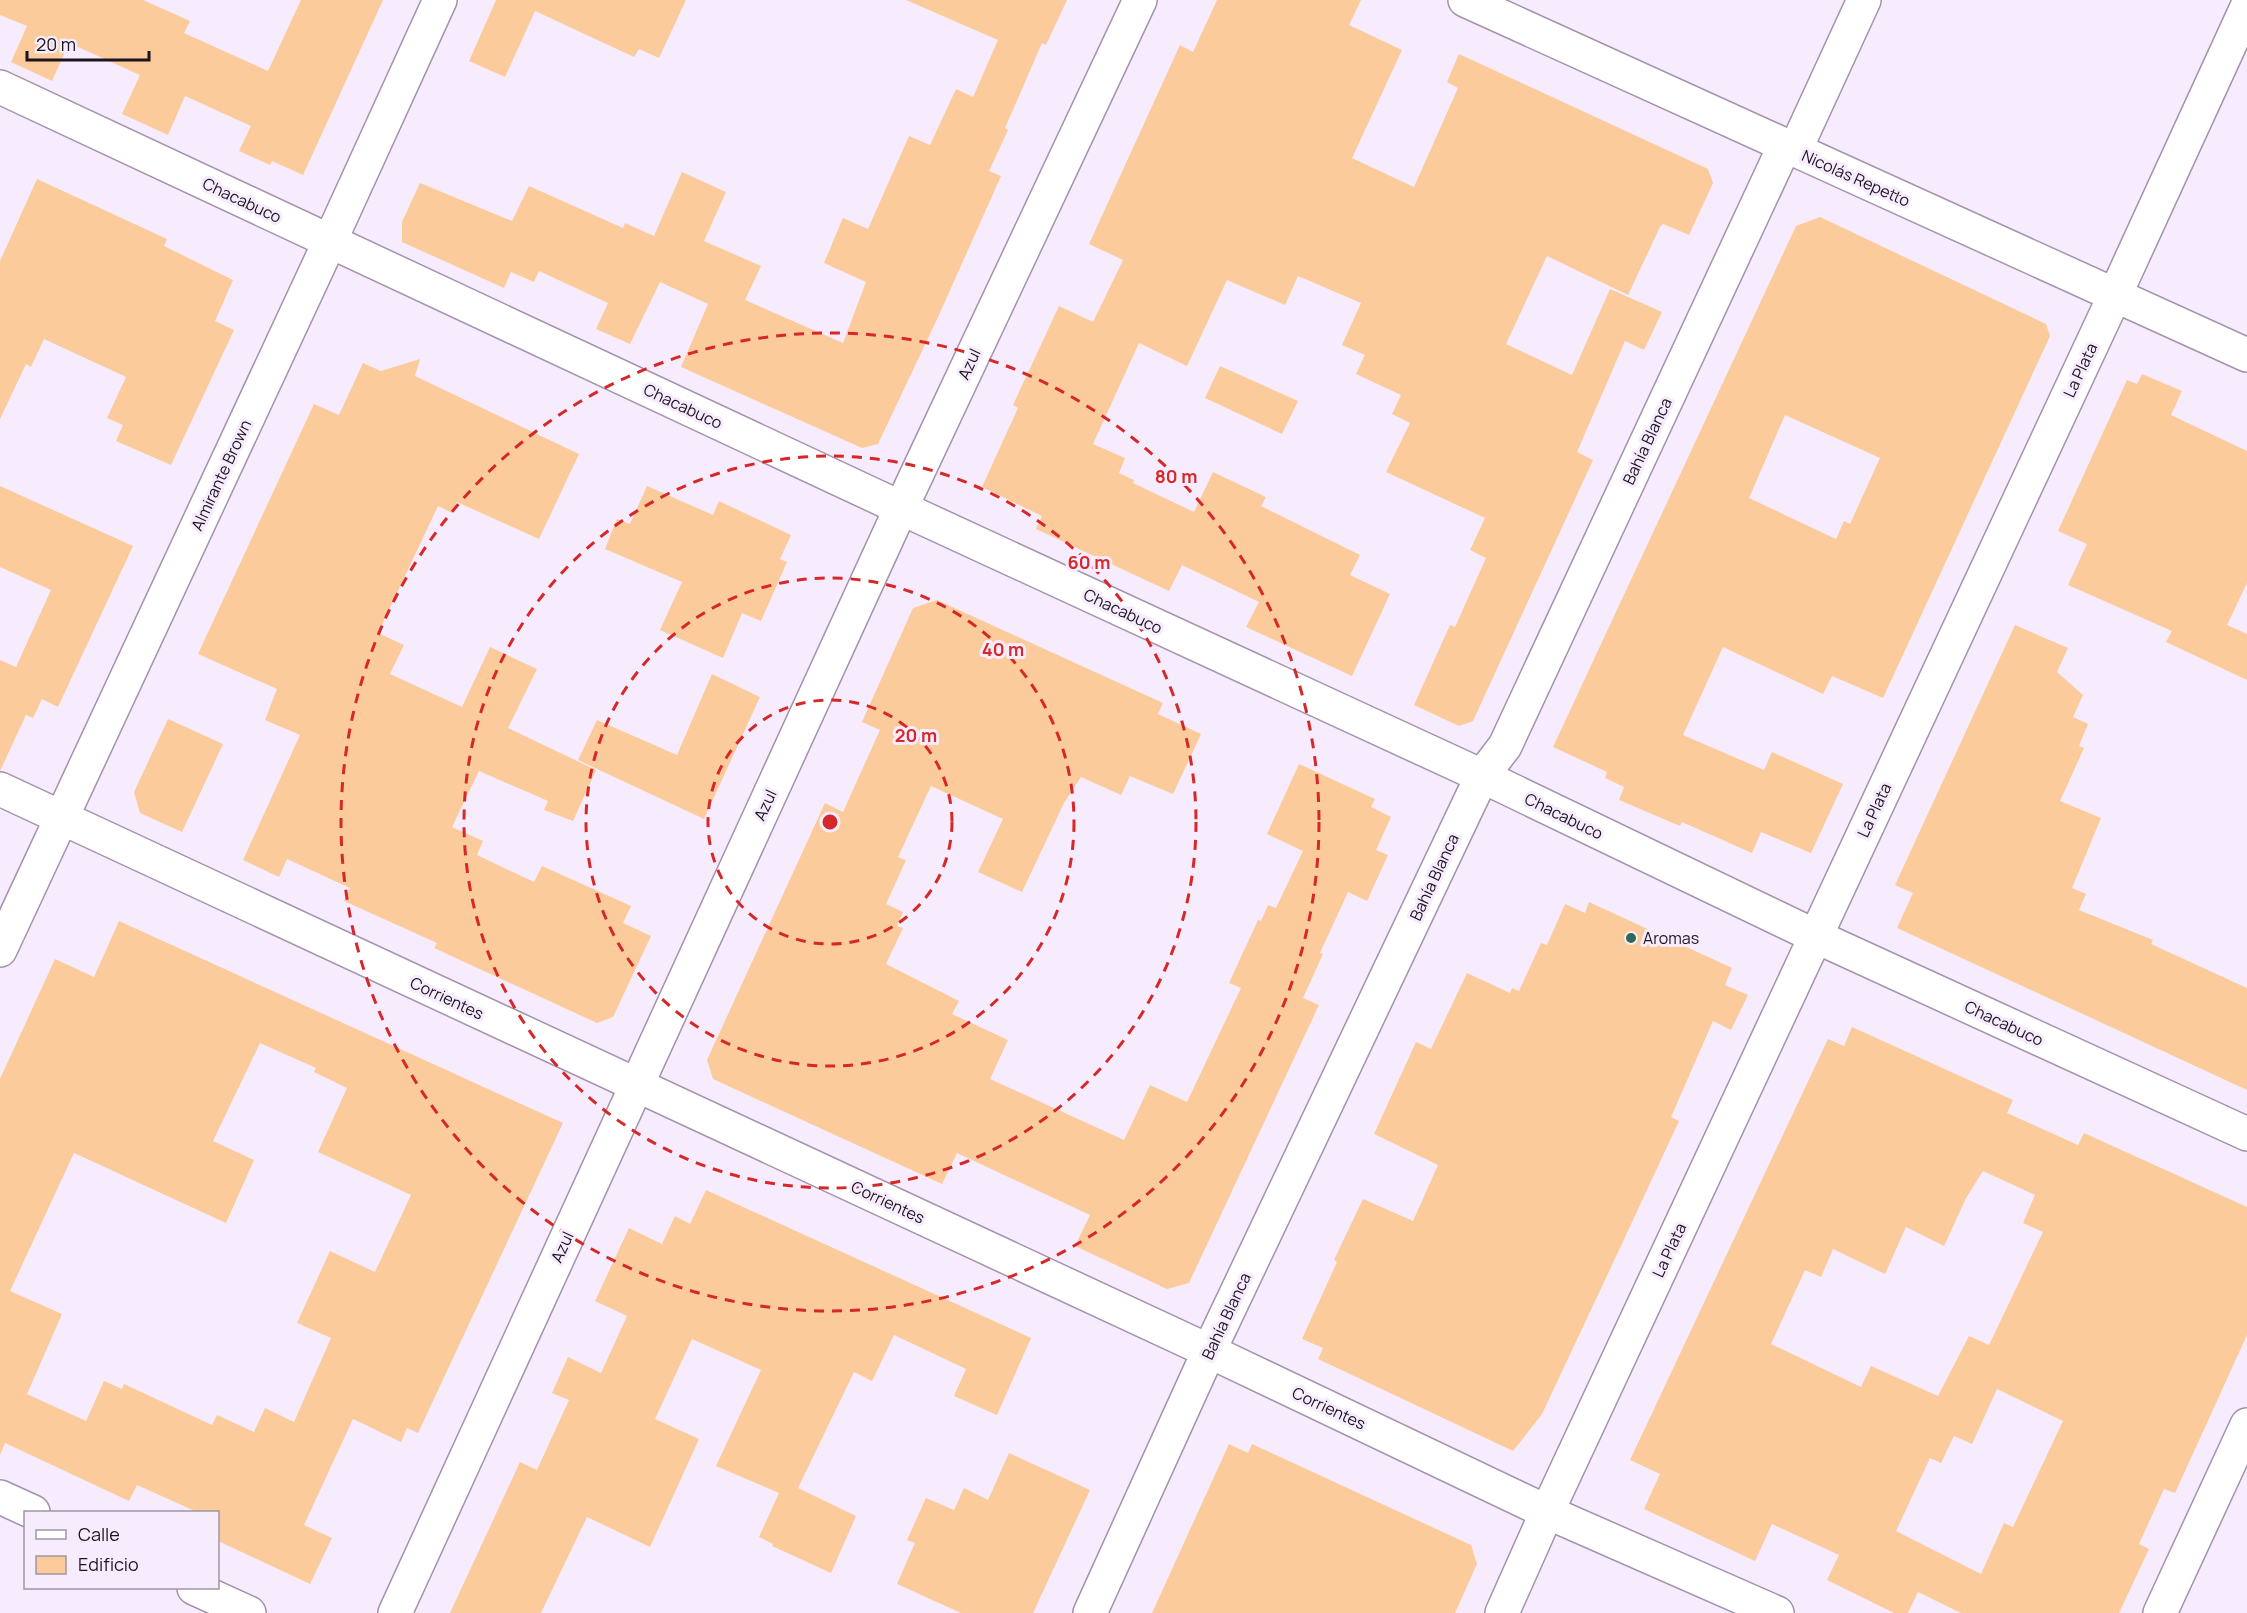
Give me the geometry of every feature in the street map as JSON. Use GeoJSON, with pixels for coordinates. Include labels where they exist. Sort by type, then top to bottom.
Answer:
{"type":"FeatureCollection","features":[{"type":"Feature","properties":{"kind":"street","name":"Almirante Brown"},"geometry":{"type":"LineString","coordinates":[[0,950],[440,0]]}},
{"type":"Feature","properties":{"kind":"street","name":"Azul"},"geometry":{"type":"LineString","coordinates":[[395,1613],[901,508],[1140,0]]}},
{"type":"Feature","properties":{"kind":"street","name":"Nicolás Repetto"},"geometry":{"type":"LineString","coordinates":[[1465,0],[2247,355]]}},
{"type":"Feature","properties":{"kind":"street","name":"Bahía Blanca"},"geometry":{"type":"LineString","coordinates":[[1090,1613],[1209,1351],[1482,776],[1505,746],[1790,148],[1864,0]]}},
{"type":"Feature","properties":{"kind":"street","name":"La Plata"},"geometry":{"type":"LineString","coordinates":[[1502,1613],[2247,7]]}},
{"type":"Feature","properties":{"kind":"street","name":"Chacabuco"},"geometry":{"type":"LineString","coordinates":[[0,87],[901,508],[1482,776],[1815,936],[2247,1134]]}},
{"type":"Feature","properties":{"kind":"street","name":"Corrientes"},"geometry":{"type":"LineString","coordinates":[[0,789],[1209,1351],[1547,1512],[1777,1613]]}},
{"type":"Feature","properties":{"kind":"street"},"geometry":{"type":"LineString","coordinates":[[2160,1613],[2247,1425]]}},
{"type":"Feature","properties":{"kind":"street"},"geometry":{"type":"LineString","coordinates":[[0,1497],[31,1511]]}},
{"type":"Feature","properties":{"kind":"street"},"geometry":{"type":"LineString","coordinates":[[198,1589],[249,1613]]}},
{"type":"Feature","properties":{"kind":"building"},"geometry":{"type":"Polygon","coordinates":[[[0,0],[143,0],[190,21],[184,33],[268,71],[301,0],[383,0],[303,175],[272,161],[270,165],[239,151],[251,126],[185,96],[168,135],[122,114],[140,75],[69,43],[52,81],[11,62],[27,26],[0,15],[0,0]]]}},
{"type":"Feature","properties":{"kind":"building"},"geometry":{"type":"Polygon","coordinates":[[[496,0],[686,0],[659,58],[639,49],[634,57],[535,11],[505,77],[469,61],[496,0]]]}},
{"type":"Feature","properties":{"kind":"building"},"geometry":{"type":"Polygon","coordinates":[[[906,0],[1067,0],[1046,45],[1042,43],[1005,128],[1008,130],[989,171],[1001,176],[878,444],[862,448],[681,367],[708,304],[660,282],[630,344],[596,329],[608,303],[539,271],[534,282],[511,272],[504,288],[402,242],[402,222],[420,183],[512,221],[529,186],[623,228],[625,223],[654,236],[682,172],[726,192],[704,241],[761,266],[745,300],[843,343],[866,282],[824,263],[843,218],[868,229],[909,136],[930,145],[956,89],[973,97],[998,40],[906,0]]]}},
{"type":"Feature","properties":{"kind":"building"},"geometry":{"type":"Polygon","coordinates":[[[1217,0],[1361,0],[1349,25],[1402,50],[1352,158],[1414,187],[1458,88],[1447,82],[1459,54],[1708,169],[1713,183],[1689,235],[1663,224],[1660,227],[1628,295],[1547,256],[1506,344],[1572,375],[1610,289],[1662,312],[1644,350],[1625,341],[1577,452],[1593,460],[1473,721],[1459,726],[1414,705],[1450,625],[1455,627],[1486,558],[1470,550],[1485,518],[1386,472],[1410,423],[1392,414],[1401,395],[1356,374],[1365,355],[1342,345],[1361,303],[1298,276],[1285,305],[1227,280],[1187,366],[1139,343],[1093,444],[1125,458],[1119,473],[1134,480],[1133,483],[1194,512],[1213,472],[1266,497],[1261,506],[1360,555],[1350,575],[1390,594],[1352,676],[1246,627],[1259,602],[1182,565],[1169,591],[1036,529],[1042,516],[982,487],[1018,408],[1013,405],[1059,306],[1093,322],[1123,260],[1089,244],[1180,45],[1193,52],[1217,0]]]}},
{"type":"Feature","properties":{"kind":"building"},"geometry":{"type":"Polygon","coordinates":[[[37,179],[167,239],[164,246],[233,280],[215,321],[234,330],[171,465],[116,441],[123,425],[107,418],[126,377],[44,339],[31,367],[26,364],[0,419],[0,261],[37,179]]]}},
{"type":"Feature","properties":{"kind":"building"},"geometry":{"type":"Polygon","coordinates":[[[1820,217],[2046,324],[2050,336],[1883,698],[1832,676],[1823,694],[1723,647],[1683,735],[1764,770],[1772,752],[1843,784],[1811,853],[1761,832],[1752,853],[1682,822],[1680,826],[1619,800],[1624,787],[1605,778],[1607,772],[1553,747],[1796,226],[1820,217]],[[1785,415],[1749,498],[1836,539],[1844,521],[1850,524],[1880,458],[1785,415]]]}},
{"type":"Feature","properties":{"kind":"building"},"geometry":{"type":"Polygon","coordinates":[[[420,359],[415,376],[579,454],[539,539],[457,502],[452,513],[438,506],[378,633],[404,645],[390,674],[462,707],[490,647],[537,669],[508,728],[596,770],[573,821],[544,810],[548,801],[479,771],[452,827],[483,841],[477,855],[534,882],[542,866],[631,906],[623,923],[651,936],[613,1017],[597,1023],[434,948],[437,943],[344,901],[350,888],[287,859],[279,877],[243,860],[300,735],[265,720],[277,689],[198,654],[314,404],[339,415],[363,363],[381,371],[420,359]]]}},
{"type":"Feature","properties":{"kind":"building"},"geometry":{"type":"Polygon","coordinates":[[[1220,366],[1298,401],[1282,434],[1205,398],[1220,366]]]}},
{"type":"Feature","properties":{"kind":"building"},"geometry":{"type":"Polygon","coordinates":[[[2142,374],[2182,391],[2171,415],[2247,451],[2247,583],[2227,625],[2247,634],[2247,680],[2166,642],[2172,631],[2068,585],[2087,544],[2058,531],[2127,380],[2137,384],[2142,374]]]}},
{"type":"Feature","properties":{"kind":"building"},"geometry":{"type":"Polygon","coordinates":[[[0,486],[133,546],[58,707],[42,699],[33,718],[26,715],[0,771],[0,660],[16,667],[51,590],[0,567],[0,486]]]}},
{"type":"Feature","properties":{"kind":"building"},"geometry":{"type":"Polygon","coordinates":[[[647,486],[713,515],[719,501],[791,535],[780,559],[787,562],[761,621],[742,613],[723,658],[660,630],[682,582],[605,549],[617,519],[630,524],[647,486]]]}},
{"type":"Feature","properties":{"kind":"building"},"geometry":{"type":"Polygon","coordinates":[[[937,600],[1163,703],[1158,714],[1201,734],[1173,794],[1130,776],[1121,795],[1081,777],[1064,803],[1022,892],[978,872],[1003,819],[931,786],[898,857],[906,860],[886,904],[903,912],[897,926],[903,928],[886,964],[959,1001],[952,1014],[1008,1040],[990,1079],[1124,1140],[1150,1085],[1187,1102],[1241,988],[1229,983],[1258,920],[1261,921],[1268,905],[1276,908],[1303,851],[1267,834],[1299,764],[1375,799],[1371,807],[1391,817],[1376,850],[1388,855],[1367,901],[1348,892],[1320,953],[1323,954],[1303,998],[1319,1005],[1189,1283],[1167,1289],[1075,1246],[1090,1215],[957,1153],[942,1184],[713,1079],[707,1060],[825,803],[843,812],[880,730],[862,722],[913,608],[937,600]]]}},
{"type":"Feature","properties":{"kind":"building"},"geometry":{"type":"Polygon","coordinates":[[[2015,625],[2068,648],[2057,672],[2083,695],[2073,717],[2088,724],[2079,746],[2084,748],[2060,801],[2101,818],[2072,888],[2086,894],[2079,910],[2153,940],[2151,944],[2247,988],[2247,1090],[1897,928],[1913,893],[1895,885],[2015,625]]]}},
{"type":"Feature","properties":{"kind":"building"},"geometry":{"type":"Polygon","coordinates":[[[712,674],[760,697],[704,819],[578,760],[597,720],[677,755],[712,674]]]}},
{"type":"Feature","properties":{"kind":"building"},"geometry":{"type":"Polygon","coordinates":[[[168,719],[223,744],[182,832],[140,813],[134,792],[168,719]]]}},
{"type":"Feature","properties":{"kind":"building"},"geometry":{"type":"Polygon","coordinates":[[[1589,902],[1732,968],[1725,985],[1748,995],[1731,1030],[1713,1021],[1671,1117],[1679,1121],[1620,1248],[1542,1414],[1513,1451],[1318,1359],[1323,1348],[1302,1339],[1337,1262],[1334,1260],[1363,1199],[1413,1221],[1438,1165],[1374,1134],[1416,1042],[1431,1049],[1467,973],[1510,993],[1512,988],[1519,991],[1541,943],[1547,945],[1565,904],[1585,913],[1589,902]]]}},
{"type":"Feature","properties":{"kind":"building"},"geometry":{"type":"Polygon","coordinates":[[[119,921],[563,1123],[418,1433],[407,1428],[401,1442],[353,1419],[304,1525],[332,1538],[310,1584],[219,1541],[219,1511],[195,1511],[137,1485],[129,1501],[5,1443],[0,1455],[0,1079],[55,959],[94,977],[119,921]],[[260,1043],[213,1141],[254,1160],[226,1223],[74,1153],[10,1291],[62,1314],[27,1394],[86,1421],[104,1381],[122,1389],[124,1384],[212,1425],[217,1415],[254,1432],[265,1408],[294,1422],[331,1338],[297,1323],[330,1251],[375,1272],[411,1195],[318,1152],[347,1088],[314,1072],[316,1068],[260,1043]]]}},
{"type":"Feature","properties":{"kind":"building"},"geometry":{"type":"Polygon","coordinates":[[[1852,1027],[2013,1100],[2007,1113],[2078,1145],[2084,1133],[2247,1207],[2247,1335],[2175,1493],[2164,1489],[2139,1544],[2149,1549],[2119,1613],[1961,1613],[1918,1592],[1908,1613],[1894,1613],[1827,1580],[1839,1555],[1772,1524],[1755,1561],[1644,1509],[1660,1474],[1630,1460],[1828,1039],[1844,1046],[1852,1027]],[[1983,1171],[1966,1198],[1944,1246],[1906,1227],[1885,1274],[1833,1249],[1821,1277],[1805,1270],[1771,1344],[1861,1387],[1871,1366],[1938,1396],[1969,1336],[1989,1345],[2043,1232],[2023,1223],[2035,1195],[1983,1171]],[[1997,1389],[1972,1444],[1954,1436],[1941,1463],[1930,1458],[1896,1531],[1981,1574],[2004,1523],[2013,1527],[2063,1421],[1997,1389]]]}},
{"type":"Feature","properties":{"kind":"building"},"geometry":{"type":"Polygon","coordinates":[[[706,1190],[1031,1338],[997,1415],[954,1396],[966,1369],[894,1335],[872,1381],[854,1372],[798,1488],[856,1516],[831,1573],[772,1546],[773,1544],[759,1537],[779,1493],[716,1466],[761,1370],[692,1339],[655,1419],[699,1439],[650,1547],[587,1517],[541,1613],[450,1613],[520,1462],[537,1470],[569,1400],[552,1393],[568,1357],[601,1373],[627,1316],[595,1301],[629,1228],[662,1244],[675,1216],[690,1224],[706,1190]]]}},
{"type":"Feature","properties":{"kind":"building"},"geometry":{"type":"Polygon","coordinates":[[[1229,1444],[1248,1453],[1252,1444],[1471,1545],[1477,1564],[1455,1613],[1152,1613],[1229,1444]]]}},
{"type":"Feature","properties":{"kind":"building"},"geometry":{"type":"Polygon","coordinates":[[[1009,1453],[1090,1490],[1033,1613],[961,1613],[897,1584],[915,1543],[907,1540],[926,1498],[954,1510],[964,1488],[988,1500],[1009,1453]]]}},
{"type":"Feature","properties":{"kind":"place","name":"Aromas"},"geometry":{"type":"Point","coordinates":[1631,938]}}]}
